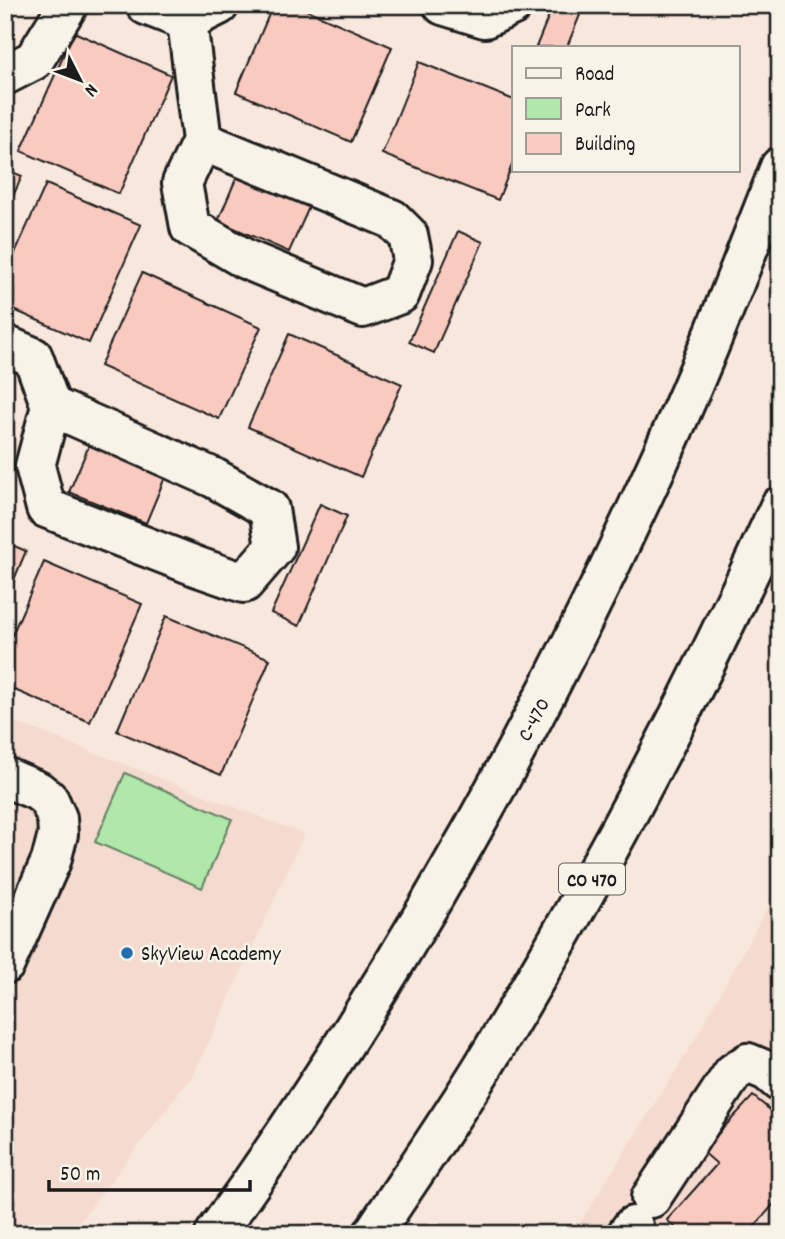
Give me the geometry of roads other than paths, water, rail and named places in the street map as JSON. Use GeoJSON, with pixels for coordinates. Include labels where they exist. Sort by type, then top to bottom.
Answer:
{"type":"FeatureCollection","features":[{"type":"Feature","properties":{"kind":"main road"},"geometry":{"type":"LineString","coordinates":[[5,75],[34,60],[68,5]]}},
{"type":"Feature","properties":{"kind":"main road"},"geometry":{"type":"LineString","coordinates":[[146,5],[203,13],[202,141],[182,183],[190,227],[245,259],[363,308],[400,294],[413,260],[408,235],[392,219],[202,141]]}},
{"type":"Feature","properties":{"kind":"main road"},"geometry":{"type":"LineString","coordinates":[[443,5],[485,18],[513,5]]}},
{"type":"Feature","properties":{"kind":"main road","name":"C-470"},"geometry":{"type":"LineString","coordinates":[[215,1234],[280,1141],[399,955],[471,833],[545,695],[603,581],[665,447],[724,310],[780,167]]}},
{"type":"Feature","properties":{"kind":"main road"},"geometry":{"type":"LineString","coordinates":[[5,345],[33,357],[51,405],[35,466],[46,508],[244,583],[275,547],[269,509],[214,478],[51,405]]}},
{"type":"Feature","properties":{"kind":"main road","name":"CO 470"},"geometry":{"type":"LineString","coordinates":[[373,1234],[484,1066],[614,840],[694,688],[780,506]]}},
{"type":"Feature","properties":{"kind":"main road"},"geometry":{"type":"LineString","coordinates":[[5,777],[38,791],[49,800],[57,818],[58,834],[51,861],[5,964]]}},
{"type":"Feature","properties":{"kind":"main road"},"geometry":{"type":"LineString","coordinates":[[637,1219],[733,1073],[748,1063],[766,1071],[780,1082]]}},
{"type":"Feature","properties":{"kind":"waterway"},"geometry":{"type":"LineString","coordinates":[[778,635],[780,631]]}},
{"type":"Feature","properties":{"kind":"place","name":"SkyView Academy"},"geometry":{"type":"Point","coordinates":[127,953]}}]}
